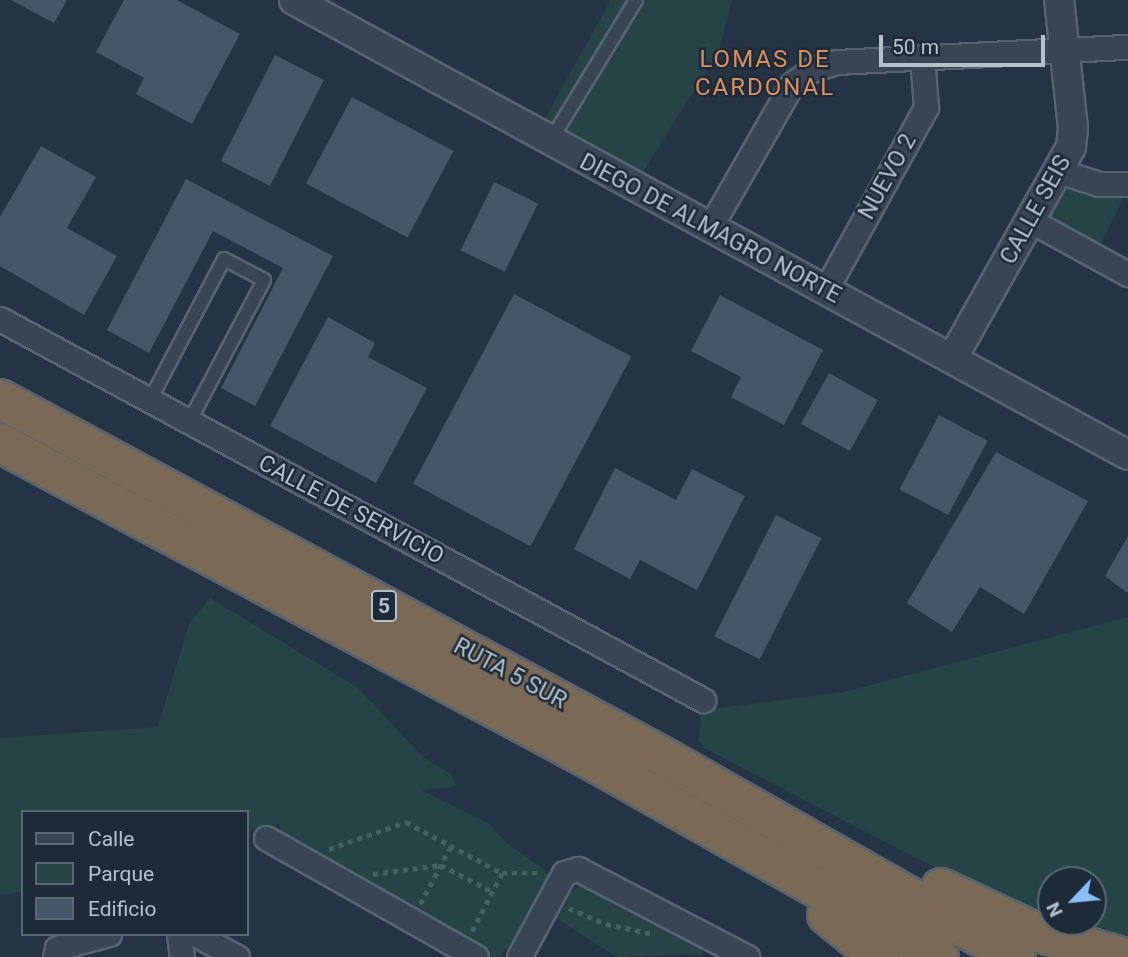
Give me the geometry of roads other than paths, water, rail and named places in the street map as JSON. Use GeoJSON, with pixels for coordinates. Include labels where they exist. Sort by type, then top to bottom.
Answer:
{"type":"FeatureCollection","features":[{"type":"Feature","properties":{"kind":"highway","name":"RUTA 5 SUR"},"geometry":{"type":"LineString","coordinates":[[0,399],[667,759],[1016,957]]}},
{"type":"Feature","properties":{"kind":"highway","name":"RUTA 5 SUR"},"geometry":{"type":"LineString","coordinates":[[0,443],[591,760],[939,957]]}},
{"type":"Feature","properties":{"kind":"highway"},"geometry":{"type":"LineString","coordinates":[[667,759],[1033,931],[1122,957]]}},
{"type":"Feature","properties":{"kind":"highway"},"geometry":{"type":"LineString","coordinates":[[591,760],[833,919],[879,957]]}},
{"type":"Feature","properties":{"kind":"street","name":"DIEGO DE ALMAGRO NORTE"},"geometry":{"type":"LineString","coordinates":[[294,0],[709,229],[1128,455]]}},
{"type":"Feature","properties":{"kind":"street","name":"CALLE SEIS"},"geometry":{"type":"LineString","coordinates":[[953,359],[1059,171],[1073,138],[1059,0]]}},
{"type":"Feature","properties":{"kind":"street"},"geometry":{"type":"LineString","coordinates":[[709,229],[801,76],[837,62],[1128,47]]}},
{"type":"Feature","properties":{"kind":"street","name":"NUEVO 2"},"geometry":{"type":"LineString","coordinates":[[825,291],[926,107],[922,57]]}},
{"type":"Feature","properties":{"kind":"street"},"geometry":{"type":"LineString","coordinates":[[1059,171],[1099,184],[1128,184]]}},
{"type":"Feature","properties":{"kind":"street"},"geometry":{"type":"LineString","coordinates":[[1031,221],[1128,274]]}},
{"type":"Feature","properties":{"kind":"street","name":"CALLE DE SERVICIO"},"geometry":{"type":"LineString","coordinates":[[0,319],[703,700]]}},
{"type":"Feature","properties":{"kind":"street"},"geometry":{"type":"LineString","coordinates":[[266,838],[469,953]]}},
{"type":"Feature","properties":{"kind":"street"},"geometry":{"type":"LineString","coordinates":[[519,957],[564,873],[578,869],[747,957]]}},
{"type":"Feature","properties":{"kind":"street"},"geometry":{"type":"LineString","coordinates":[[55,957],[57,947],[101,936]]}},
{"type":"Feature","properties":{"kind":"street"},"geometry":{"type":"LineString","coordinates":[[179,936],[182,957]]}},
{"type":"Feature","properties":{"kind":"street"},"geometry":{"type":"LineString","coordinates":[[199,936],[237,957]]}},
{"type":"Feature","properties":{"kind":"lane"},"geometry":{"type":"LineString","coordinates":[[550,142],[636,0]]}},
{"type":"Feature","properties":{"kind":"lane"},"geometry":{"type":"LineString","coordinates":[[150,400],[224,259],[264,280],[189,422]]}},
{"type":"Feature","properties":{"kind":"district","name":"LOMAS DE CARDONAL"},"geometry":{"type":"Point","coordinates":[765,74]}}]}
